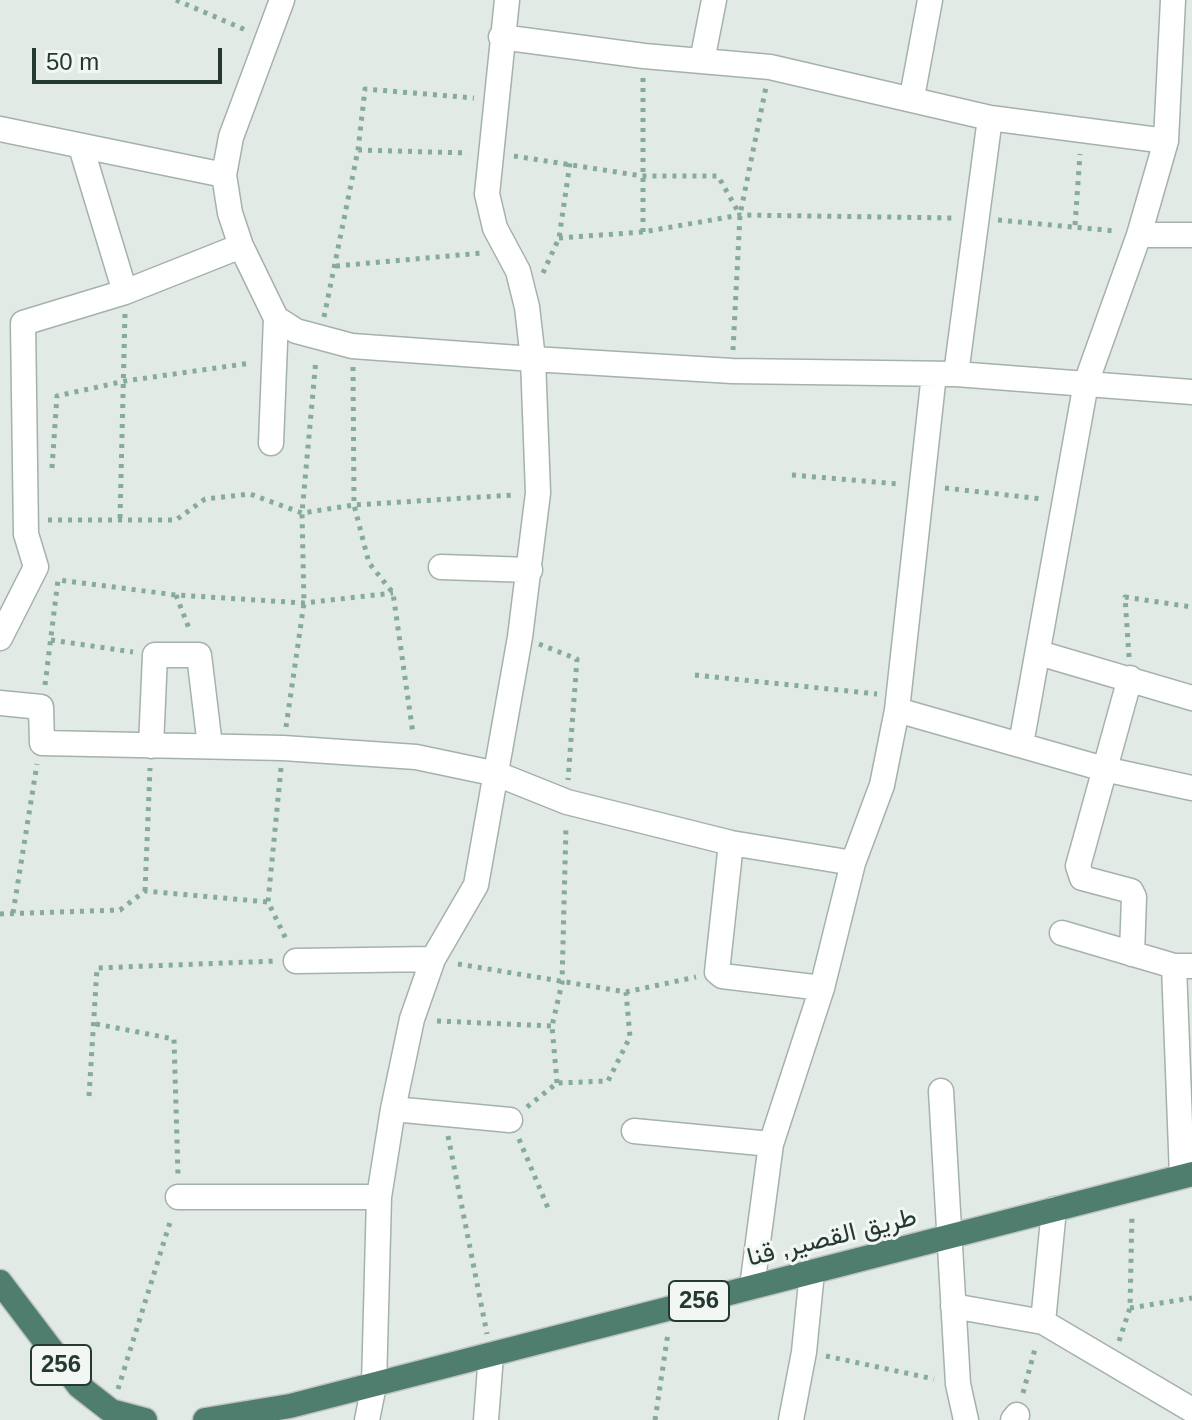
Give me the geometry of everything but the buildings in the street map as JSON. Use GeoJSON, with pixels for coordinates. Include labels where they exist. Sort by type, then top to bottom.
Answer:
{"type":"FeatureCollection","features":[{"type":"Feature","properties":{"kind":"highway","name":"طريق القصير, قنا"},"geometry":{"type":"LineString","coordinates":[[205,1420],[286,1413],[374,1385],[1187,1175]]}},
{"type":"Feature","properties":{"kind":"highway","name":"256"},"geometry":{"type":"LineString","coordinates":[[0,1282],[79,1386],[114,1416],[145,1420]]}},
{"type":"Feature","properties":{"kind":"street"},"geometry":{"type":"LineString","coordinates":[[271,443],[276,318],[241,246],[230,213],[224,175],[231,137],[282,0]]}},
{"type":"Feature","properties":{"kind":"street"},"geometry":{"type":"LineString","coordinates":[[367,1420],[374,1385],[379,1197],[393,1109],[412,1019],[433,959],[476,885],[520,637],[538,493],[533,359],[524,295],[518,271],[505,251],[487,194],[488,153],[507,0]]}},
{"type":"Feature","properties":{"kind":"street"},"geometry":{"type":"LineString","coordinates":[[702,61],[714,0]]}},
{"type":"Feature","properties":{"kind":"street"},"geometry":{"type":"LineString","coordinates":[[912,97],[930,0]]}},
{"type":"Feature","properties":{"kind":"street"},"geometry":{"type":"LineString","coordinates":[[1021,744],[1086,383],[1139,235],[1166,141],[1181,64],[1173,0]]}},
{"type":"Feature","properties":{"kind":"street"},"geometry":{"type":"LineString","coordinates":[[501,37],[644,56],[770,67],[912,97],[990,118],[1166,141]]}},
{"type":"Feature","properties":{"kind":"street"},"geometry":{"type":"LineString","coordinates":[[752,1287],[771,1144],[822,988],[853,863],[882,785],[898,703],[922,486],[976,218],[990,118]]}},
{"type":"Feature","properties":{"kind":"street"},"geometry":{"type":"LineString","coordinates":[[0,129],[224,175]]}},
{"type":"Feature","properties":{"kind":"street"},"geometry":{"type":"LineString","coordinates":[[81,147],[125,292]]}},
{"type":"Feature","properties":{"kind":"street"},"geometry":{"type":"LineString","coordinates":[[1139,235],[1192,235]]}},
{"type":"Feature","properties":{"kind":"street"},"geometry":{"type":"LineString","coordinates":[[0,638],[36,567],[26,534],[23,323],[125,292],[241,246]]}},
{"type":"Feature","properties":{"kind":"street"},"geometry":{"type":"LineString","coordinates":[[276,318],[296,331],[352,346],[732,371],[945,374],[1192,392]]}},
{"type":"Feature","properties":{"kind":"street"},"geometry":{"type":"LineString","coordinates":[[441,567],[530,570]]}},
{"type":"Feature","properties":{"kind":"street"},"geometry":{"type":"LineString","coordinates":[[1039,653],[1192,698]]}},
{"type":"Feature","properties":{"kind":"street"},"geometry":{"type":"LineString","coordinates":[[151,746],[155,655],[200,656],[210,746]]}},
{"type":"Feature","properties":{"kind":"street"},"geometry":{"type":"LineString","coordinates":[[1130,678],[1078,866],[1082,878],[1131,891],[1136,904],[1132,954]]}},
{"type":"Feature","properties":{"kind":"street"},"geometry":{"type":"LineString","coordinates":[[0,703],[41,707],[40,742],[283,748],[416,757],[497,774],[567,802],[731,843],[853,863]]}},
{"type":"Feature","properties":{"kind":"street"},"geometry":{"type":"LineString","coordinates":[[898,703],[1104,769],[1192,788]]}},
{"type":"Feature","properties":{"kind":"street"},"geometry":{"type":"LineString","coordinates":[[731,843],[717,972],[722,976],[822,988]]}},
{"type":"Feature","properties":{"kind":"street"},"geometry":{"type":"LineString","coordinates":[[1062,933],[1183,966],[1187,1175]]}},
{"type":"Feature","properties":{"kind":"street"},"geometry":{"type":"LineString","coordinates":[[296,961],[433,959]]}},
{"type":"Feature","properties":{"kind":"street"},"geometry":{"type":"LineString","coordinates":[[941,1091],[958,1384],[966,1420]]}},
{"type":"Feature","properties":{"kind":"street"},"geometry":{"type":"LineString","coordinates":[[393,1109],[510,1120]]}},
{"type":"Feature","properties":{"kind":"street"},"geometry":{"type":"LineString","coordinates":[[634,1131],[771,1144]]}},
{"type":"Feature","properties":{"kind":"street"},"geometry":{"type":"LineString","coordinates":[[178,1197],[379,1197]]}},
{"type":"Feature","properties":{"kind":"street"},"geometry":{"type":"LineString","coordinates":[[1043,1322],[1054,1209]]}},
{"type":"Feature","properties":{"kind":"street"},"geometry":{"type":"LineString","coordinates":[[791,1420],[804,1352],[812,1272]]}},
{"type":"Feature","properties":{"kind":"street"},"geometry":{"type":"LineString","coordinates":[[953,1306],[1043,1322],[1192,1410]]}},
{"type":"Feature","properties":{"kind":"street"},"geometry":{"type":"LineString","coordinates":[[486,1420],[491,1355]]}},
{"type":"Feature","properties":{"kind":"path"},"geometry":{"type":"LineString","coordinates":[[176,0],[268,39]]}},
{"type":"Feature","properties":{"kind":"path"},"geometry":{"type":"LineString","coordinates":[[643,232],[644,56]]}},
{"type":"Feature","properties":{"kind":"path"},"geometry":{"type":"LineString","coordinates":[[732,371],[740,215],[770,67]]}},
{"type":"Feature","properties":{"kind":"path"},"geometry":{"type":"LineString","coordinates":[[89,1096],[96,1024],[97,968],[296,961],[268,902],[283,748],[304,603],[302,513],[318,339],[336,266],[358,150],[365,89],[495,99]]}},
{"type":"Feature","properties":{"kind":"path"},"geometry":{"type":"LineString","coordinates":[[1075,225],[1082,131]]}},
{"type":"Feature","properties":{"kind":"path"},"geometry":{"type":"LineString","coordinates":[[358,150],[488,153],[642,176],[718,176],[740,215]]}},
{"type":"Feature","properties":{"kind":"path"},"geometry":{"type":"LineString","coordinates":[[570,163],[559,238],[643,232],[740,215],[976,218],[1075,225],[1139,235]]}},
{"type":"Feature","properties":{"kind":"path"},"geometry":{"type":"LineString","coordinates":[[336,266],[505,251]]}},
{"type":"Feature","properties":{"kind":"path"},"geometry":{"type":"LineString","coordinates":[[120,518],[125,292]]}},
{"type":"Feature","properties":{"kind":"path"},"geometry":{"type":"LineString","coordinates":[[352,346],[354,505],[369,563],[393,593],[416,757]]}},
{"type":"Feature","properties":{"kind":"path"},"geometry":{"type":"LineString","coordinates":[[51,474],[57,396],[125,381],[276,360]]}},
{"type":"Feature","properties":{"kind":"path"},"geometry":{"type":"LineString","coordinates":[[792,475],[1063,502]]}},
{"type":"Feature","properties":{"kind":"path"},"geometry":{"type":"LineString","coordinates":[[49,505],[48,520],[176,520],[205,499],[250,494],[302,513],[354,505],[538,493]]}},
{"type":"Feature","properties":{"kind":"path"},"geometry":{"type":"LineString","coordinates":[[41,707],[58,580],[176,595],[304,603],[393,593]]}},
{"type":"Feature","properties":{"kind":"path"},"geometry":{"type":"LineString","coordinates":[[176,595],[200,656]]}},
{"type":"Feature","properties":{"kind":"path"},"geometry":{"type":"LineString","coordinates":[[1130,678],[1125,597],[1192,607]]}},
{"type":"Feature","properties":{"kind":"path"},"geometry":{"type":"LineString","coordinates":[[520,637],[577,659],[567,802],[562,983],[552,1026],[557,1083]]}},
{"type":"Feature","properties":{"kind":"path"},"geometry":{"type":"LineString","coordinates":[[51,640],[155,655]]}},
{"type":"Feature","properties":{"kind":"path"},"geometry":{"type":"LineString","coordinates":[[695,675],[898,703]]}},
{"type":"Feature","properties":{"kind":"path"},"geometry":{"type":"LineString","coordinates":[[13,913],[40,742]]}},
{"type":"Feature","properties":{"kind":"path"},"geometry":{"type":"LineString","coordinates":[[145,891],[151,746]]}},
{"type":"Feature","properties":{"kind":"path"},"geometry":{"type":"LineString","coordinates":[[0,914],[120,910],[145,891],[268,902]]}},
{"type":"Feature","properties":{"kind":"path"},"geometry":{"type":"LineString","coordinates":[[433,959],[626,992],[717,972]]}},
{"type":"Feature","properties":{"kind":"path"},"geometry":{"type":"LineString","coordinates":[[548,1208],[510,1120],[557,1083],[608,1081],[630,1037],[626,992]]}},
{"type":"Feature","properties":{"kind":"path"},"geometry":{"type":"LineString","coordinates":[[412,1019],[552,1026]]}},
{"type":"Feature","properties":{"kind":"path"},"geometry":{"type":"LineString","coordinates":[[96,1024],[174,1039],[178,1197],[114,1416]]}},
{"type":"Feature","properties":{"kind":"path"},"geometry":{"type":"LineString","coordinates":[[444,1116],[491,1355]]}},
{"type":"Feature","properties":{"kind":"path"},"geometry":{"type":"LineString","coordinates":[[1113,1361],[1130,1308],[1132,1189]]}},
{"type":"Feature","properties":{"kind":"path"},"geometry":{"type":"LineString","coordinates":[[1130,1308],[1192,1298]]}},
{"type":"Feature","properties":{"kind":"path"},"geometry":{"type":"LineString","coordinates":[[655,1420],[672,1308]]}},
{"type":"Feature","properties":{"kind":"path"},"geometry":{"type":"LineString","coordinates":[[1015,1417],[1043,1322]]}},
{"type":"Feature","properties":{"kind":"path"},"geometry":{"type":"LineString","coordinates":[[804,1352],[958,1384]]}}]}
